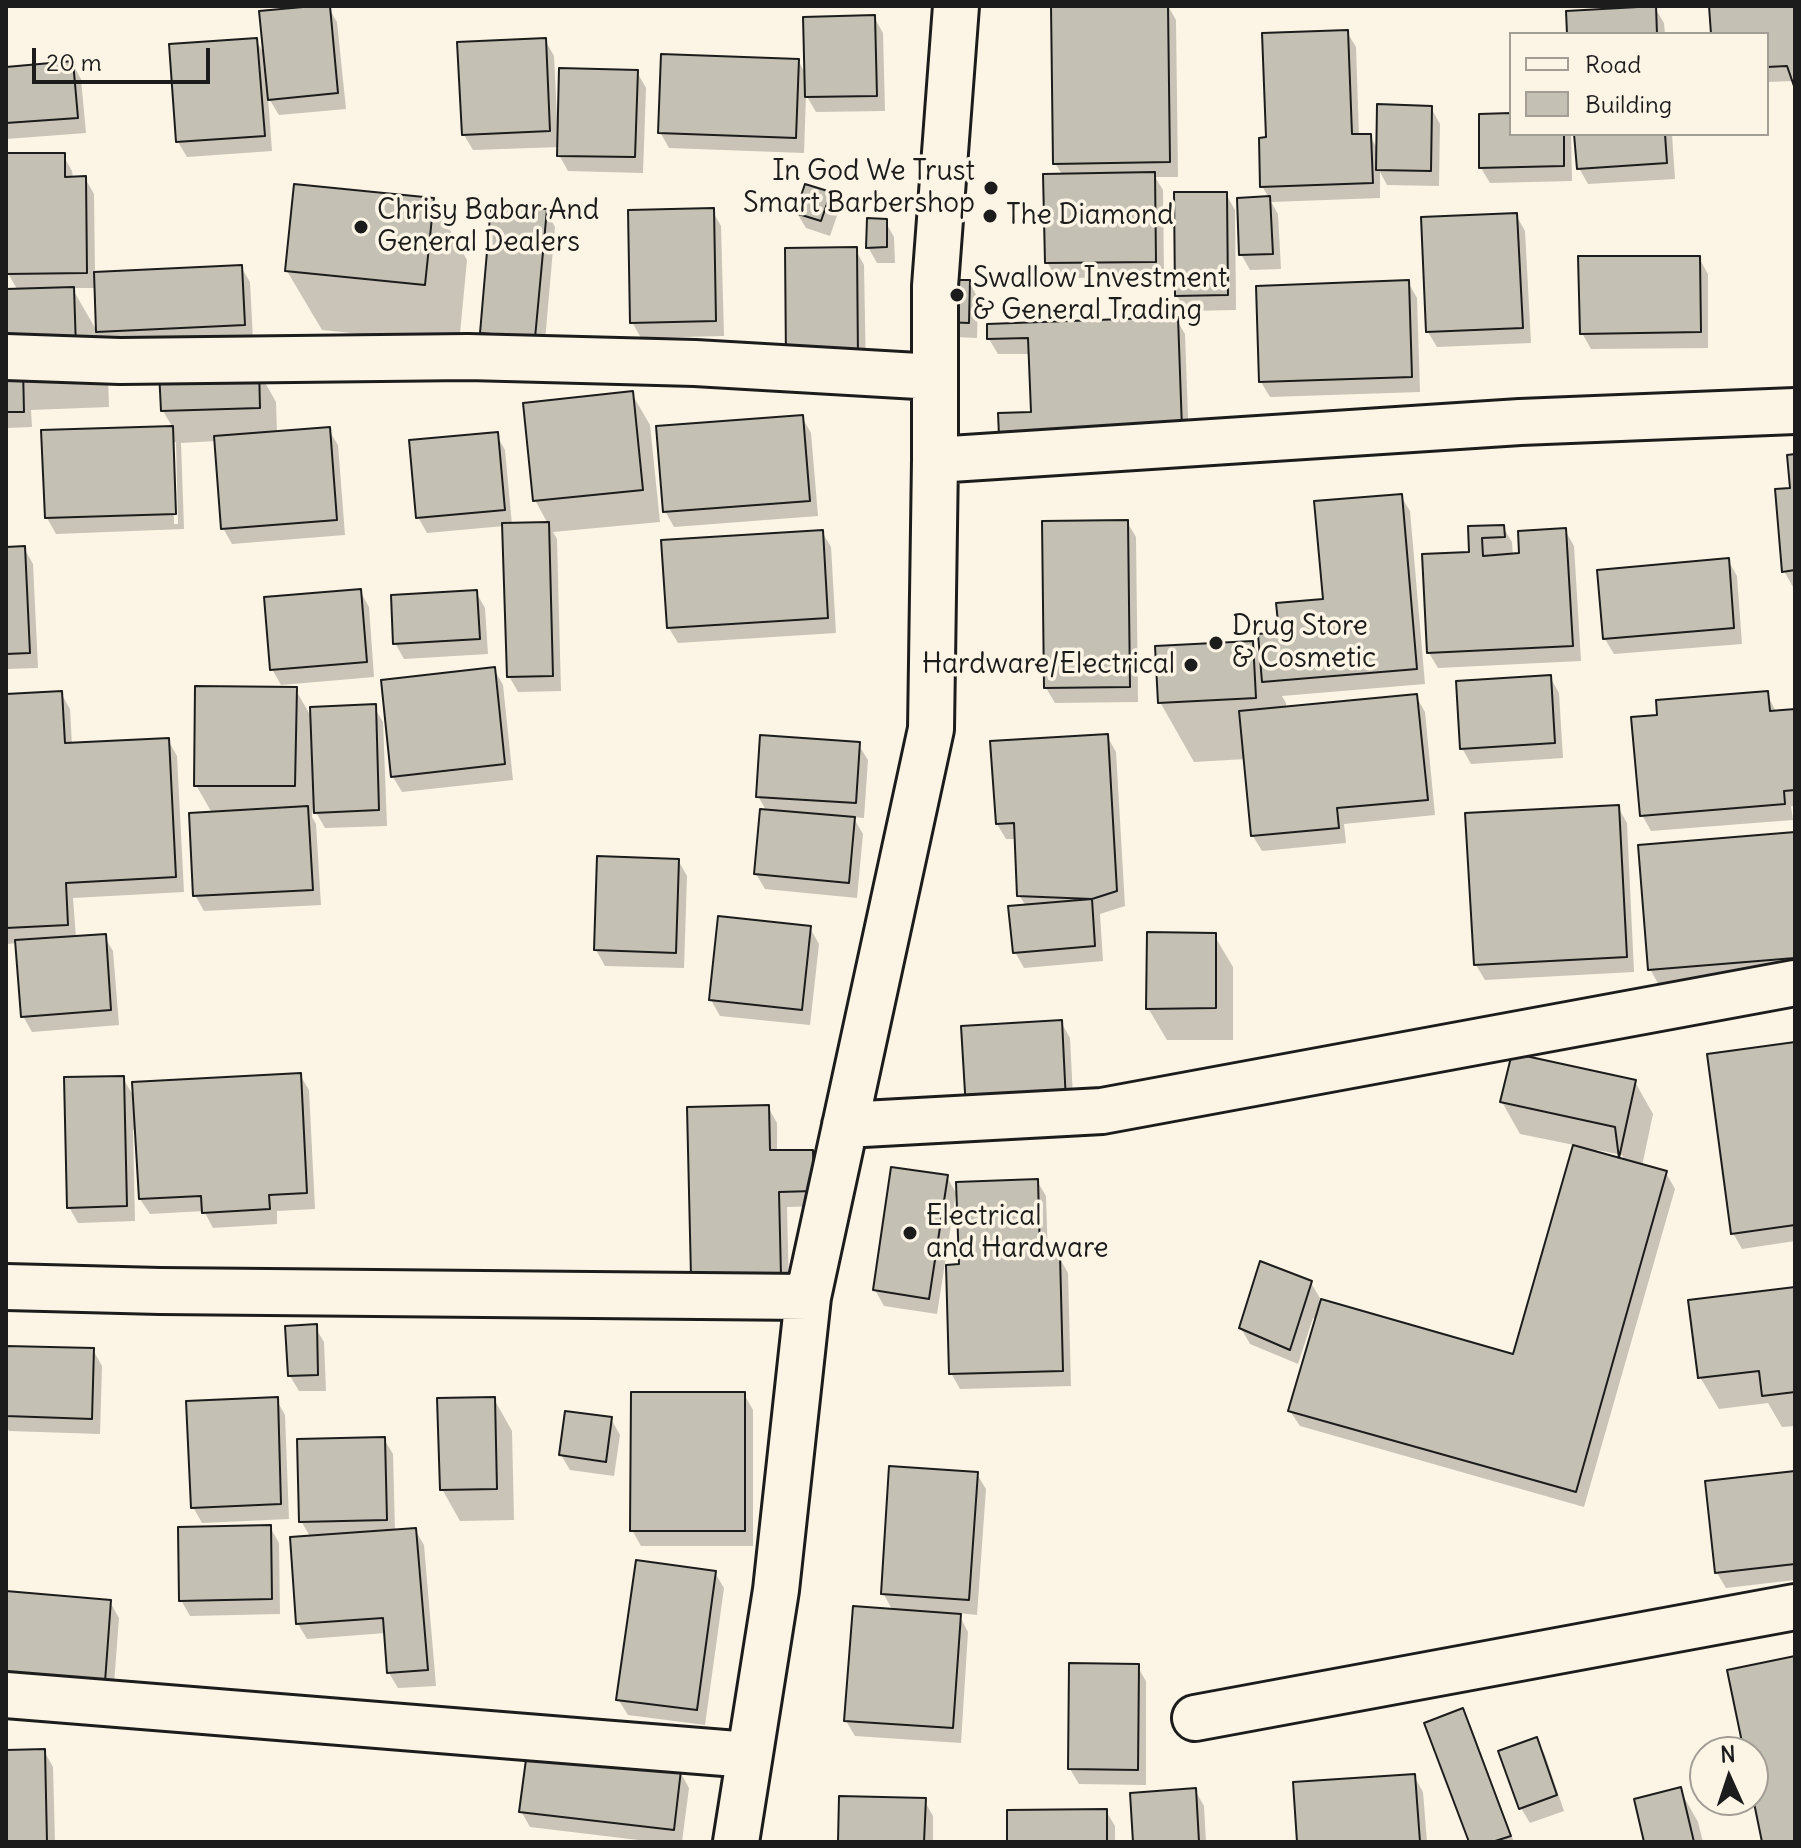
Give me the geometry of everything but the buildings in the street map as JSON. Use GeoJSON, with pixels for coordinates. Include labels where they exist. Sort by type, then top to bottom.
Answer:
{"type":"FeatureCollection","features":[{"type":"Feature","properties":{"kind":"street"},"geometry":{"type":"LineString","coordinates":[[736,1842],[776,1590],[808,1297],[931,729],[935,286],[956,6]]}},
{"type":"Feature","properties":{"kind":"street"},"geometry":{"type":"LineString","coordinates":[[6,357],[120,361],[468,357],[695,363],[935,377]]}},
{"type":"Feature","properties":{"kind":"street"},"geometry":{"type":"LineString","coordinates":[[935,460],[1520,422],[1795,411]]}},
{"type":"Feature","properties":{"kind":"street"},"geometry":{"type":"LineString","coordinates":[[845,1125],[1102,1111],[1795,983]]}},
{"type":"Feature","properties":{"kind":"street"},"geometry":{"type":"LineString","coordinates":[[6,1287],[191,1292],[808,1297]]}},
{"type":"Feature","properties":{"kind":"street"},"geometry":{"type":"LineString","coordinates":[[1195,1718],[1795,1607]]}},
{"type":"Feature","properties":{"kind":"street"},"geometry":{"type":"LineString","coordinates":[[6,1695],[749,1755]]}},
{"type":"Feature","properties":{"kind":"place","name":"In God We Trust Smart Barbershop"},"geometry":{"type":"Point","coordinates":[991,188]}},
{"type":"Feature","properties":{"kind":"place","name":"The Diamond"},"geometry":{"type":"Point","coordinates":[990,216]}},
{"type":"Feature","properties":{"kind":"place","name":"Chrisy Babar And General Dealers"},"geometry":{"type":"Point","coordinates":[361,227]}},
{"type":"Feature","properties":{"kind":"place","name":"Swallow Investment & General Trading"},"geometry":{"type":"Point","coordinates":[957,295]}},
{"type":"Feature","properties":{"kind":"place","name":"Drug Store & Cosmetic"},"geometry":{"type":"Point","coordinates":[1216,643]}},
{"type":"Feature","properties":{"kind":"place","name":"Hardware/Electrical"},"geometry":{"type":"Point","coordinates":[1191,665]}},
{"type":"Feature","properties":{"kind":"place","name":"Electrical and Hardware"},"geometry":{"type":"Point","coordinates":[910,1233]}}]}
